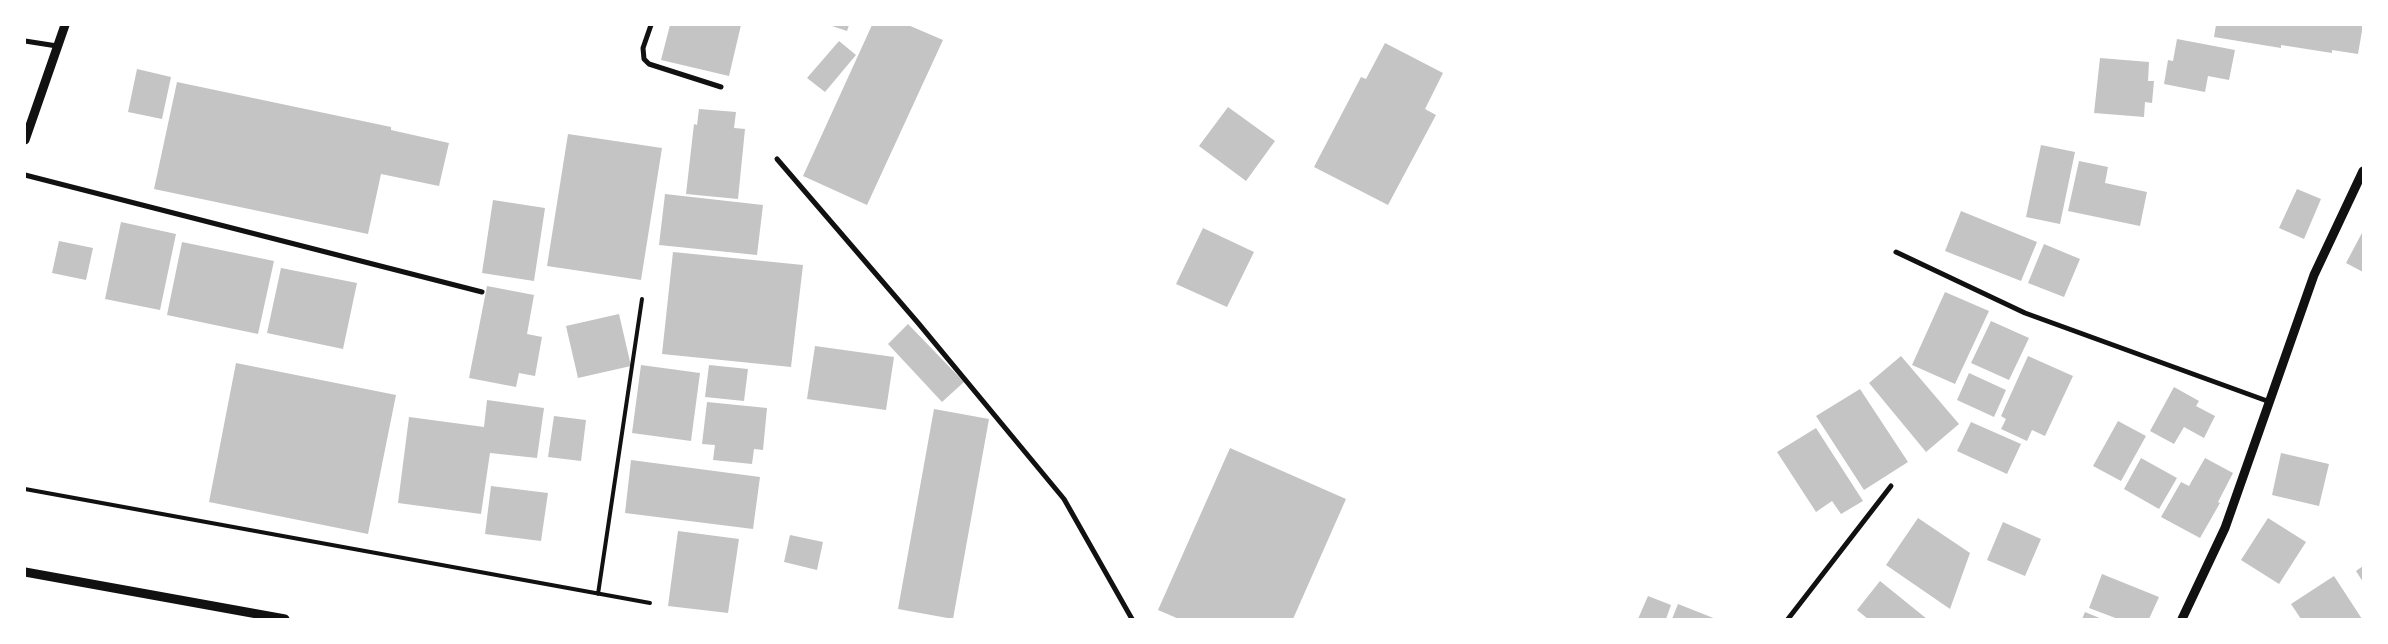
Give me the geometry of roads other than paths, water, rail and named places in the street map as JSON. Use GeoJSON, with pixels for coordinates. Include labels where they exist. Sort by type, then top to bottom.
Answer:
{"type":"FeatureCollection","features":[{"type":"Feature","properties":{"kind":"street"},"geometry":{"type":"LineString","coordinates":[[25,137],[65,25]]}},
{"type":"Feature","properties":{"kind":"street"},"geometry":{"type":"LineString","coordinates":[[651,25],[643,48],[644,59],[649,64],[721,87]]}},
{"type":"Feature","properties":{"kind":"street"},"geometry":{"type":"LineString","coordinates":[[25,41],[57,46]]}},
{"type":"Feature","properties":{"kind":"street"},"geometry":{"type":"LineString","coordinates":[[776,160],[919,324],[1064,499],[1132,619]]}},
{"type":"Feature","properties":{"kind":"street"},"geometry":{"type":"LineString","coordinates":[[2182,619],[2225,528],[2314,275],[2363,171]]}},
{"type":"Feature","properties":{"kind":"street"},"geometry":{"type":"LineString","coordinates":[[25,175],[482,292]]}},
{"type":"Feature","properties":{"kind":"street"},"geometry":{"type":"LineString","coordinates":[[1896,252],[2025,313],[2270,402]]}},
{"type":"Feature","properties":{"kind":"street"},"geometry":{"type":"LineString","coordinates":[[1788,619],[1890,486]]}},
{"type":"Feature","properties":{"kind":"street"},"geometry":{"type":"LineString","coordinates":[[25,572],[284,619]]}},
{"type":"Feature","properties":{"kind":"lane"},"geometry":{"type":"LineString","coordinates":[[598,594],[642,299]]}},
{"type":"Feature","properties":{"kind":"lane"},"geometry":{"type":"LineString","coordinates":[[25,489],[650,603]]}}]}
